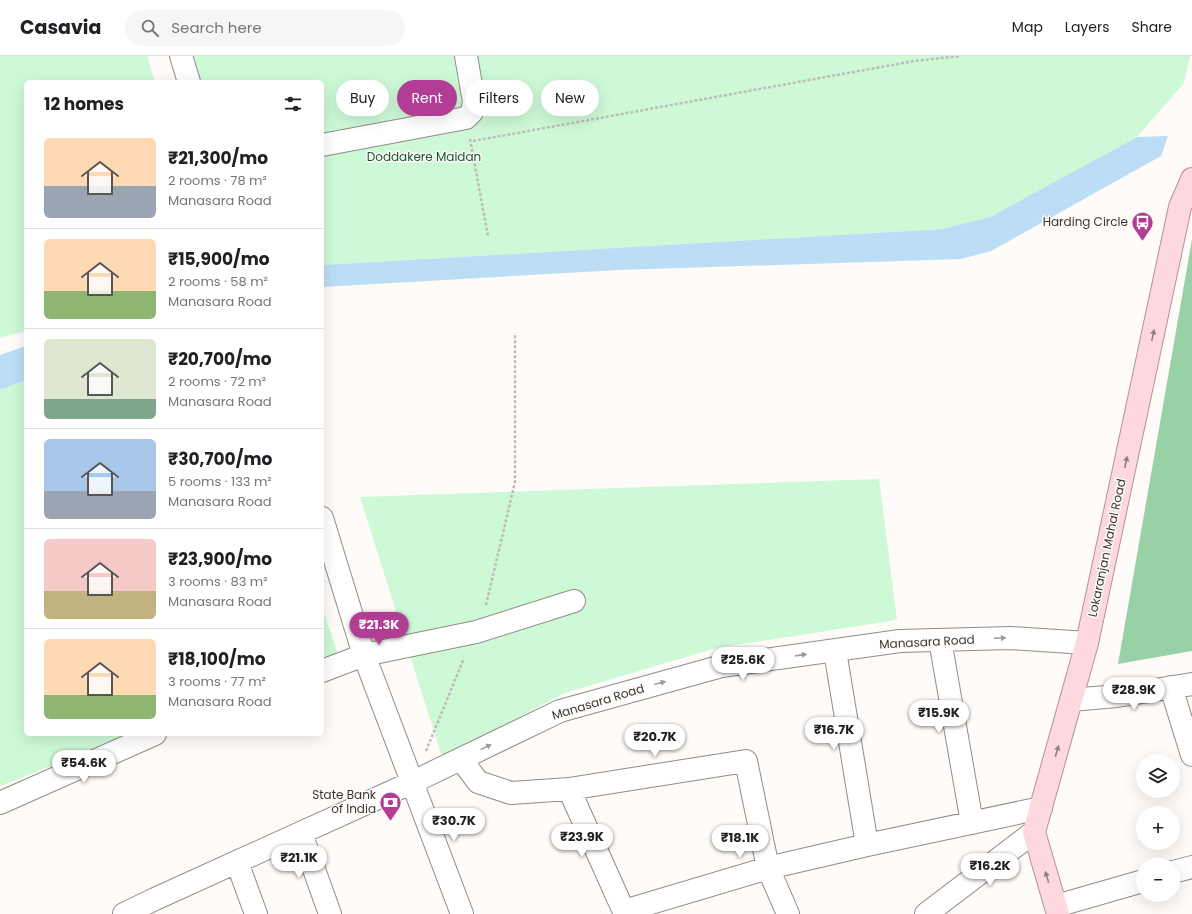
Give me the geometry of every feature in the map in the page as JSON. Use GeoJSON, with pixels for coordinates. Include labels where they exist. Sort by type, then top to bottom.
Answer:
{"type":"FeatureCollection","features":[{"type":"Feature","properties":{"kind":"main road","name":"Lokaranjan Mahal Road"},"geometry":{"type":"LineString","coordinates":[[1034,832],[1087,643],[1180,207],[1192,179]]}},
{"type":"Feature","properties":{"kind":"main road"},"geometry":{"type":"LineString","coordinates":[[1034,832],[1057,910]]}},
{"type":"Feature","properties":{"kind":"street"},"geometry":{"type":"LineString","coordinates":[[181,56],[188,80]]}},
{"type":"Feature","properties":{"kind":"street"},"geometry":{"type":"LineString","coordinates":[[324,145],[466,118],[472,112],[474,102],[466,56]]}},
{"type":"Feature","properties":{"kind":"street"},"geometry":{"type":"LineString","coordinates":[[324,525],[364,655],[462,914]]}},
{"type":"Feature","properties":{"kind":"street"},"geometry":{"type":"LineString","coordinates":[[324,670],[364,655],[476,632],[574,602]]}},
{"type":"Feature","properties":{"kind":"street","name":"Manasara Road"},"geometry":{"type":"LineString","coordinates":[[124,914],[158,906],[238,862],[413,782],[560,711],[722,666],[900,641],[1010,638],[1087,643]]}},
{"type":"Feature","properties":{"kind":"street"},"geometry":{"type":"LineString","coordinates":[[940,640],[972,823]]}},
{"type":"Feature","properties":{"kind":"street"},"geometry":{"type":"LineString","coordinates":[[835,651],[867,845]]}},
{"type":"Feature","properties":{"kind":"street"},"geometry":{"type":"LineString","coordinates":[[1071,700],[1117,696],[1182,686],[1192,755]]}},
{"type":"Feature","properties":{"kind":"street"},"geometry":{"type":"LineString","coordinates":[[0,802],[150,736]]}},
{"type":"Feature","properties":{"kind":"street"},"geometry":{"type":"LineString","coordinates":[[461,759],[478,782],[512,793],[569,789],[746,761],[768,868],[788,914]]}},
{"type":"Feature","properties":{"kind":"street"},"geometry":{"type":"LineString","coordinates":[[569,789],[625,912],[768,868],[867,845],[1041,808]]}},
{"type":"Feature","properties":{"kind":"street"},"geometry":{"type":"LineString","coordinates":[[926,914],[1034,832]]}},
{"type":"Feature","properties":{"kind":"street"},"geometry":{"type":"LineString","coordinates":[[301,833],[330,914]]}},
{"type":"Feature","properties":{"kind":"street"},"geometry":{"type":"LineString","coordinates":[[238,862],[256,914]]}},
{"type":"Feature","properties":{"kind":"street"},"geometry":{"type":"LineString","coordinates":[[1180,870],[1192,867]]}},
{"type":"Feature","properties":{"kind":"street"},"geometry":{"type":"LineString","coordinates":[[1057,910],[1136,883]]}},
{"type":"Feature","properties":{"kind":"path"},"geometry":{"type":"LineString","coordinates":[[470,141],[914,61],[960,56]]}},
{"type":"Feature","properties":{"kind":"path"},"geometry":{"type":"LineString","coordinates":[[466,118],[488,236]]}},
{"type":"Feature","properties":{"kind":"path"},"geometry":{"type":"LineString","coordinates":[[413,782],[460,666],[486,607],[515,482],[514,333]]}},
{"type":"Feature","properties":{"kind":"green space"},"geometry":{"type":"Polygon","coordinates":[[[0,56],[147,56],[154,80],[24,80],[24,332],[0,338],[0,56]]]}},
{"type":"Feature","properties":{"kind":"green space","name":"Doddakere Maidan"},"geometry":{"type":"Polygon","coordinates":[[[193,56],[1190,56],[1184,83],[1137,137],[990,217],[942,229],[324,265],[324,80],[200,80],[193,56]]]}},
{"type":"Feature","properties":{"kind":"green space"},"geometry":{"type":"Polygon","coordinates":[[[1192,239],[1192,651],[1118,664],[1192,239]]]}},
{"type":"Feature","properties":{"kind":"green space"},"geometry":{"type":"Polygon","coordinates":[[[24,381],[24,736],[128,736],[0,786],[0,390],[24,381]]]}},
{"type":"Feature","properties":{"kind":"green space"},"geometry":{"type":"Polygon","coordinates":[[[879,479],[897,620],[716,648],[565,693],[442,757],[360,497],[879,479]]]}},
{"type":"Feature","properties":{"kind":"green space"},"geometry":{"type":"Polygon","coordinates":[[[324,613],[338,654],[324,659],[324,613]]]}},
{"type":"Feature","properties":{"kind":"water"},"geometry":{"type":"Polygon","coordinates":[[[1168,136],[1161,156],[991,251],[961,259],[618,270],[324,287],[324,265],[942,229],[990,217],[1137,137],[1168,136]]]}},
{"type":"Feature","properties":{"kind":"water"},"geometry":{"type":"Polygon","coordinates":[[[24,347],[24,381],[0,390],[0,355],[24,347]]]}},
{"type":"Feature","properties":{"kind":"place","name":"Harding Circle"},"geometry":{"type":"Point","coordinates":[1143,242]}},
{"type":"Feature","properties":{"kind":"place","name":"State Bank of India"},"geometry":{"type":"Point","coordinates":[391,822]}}]}
